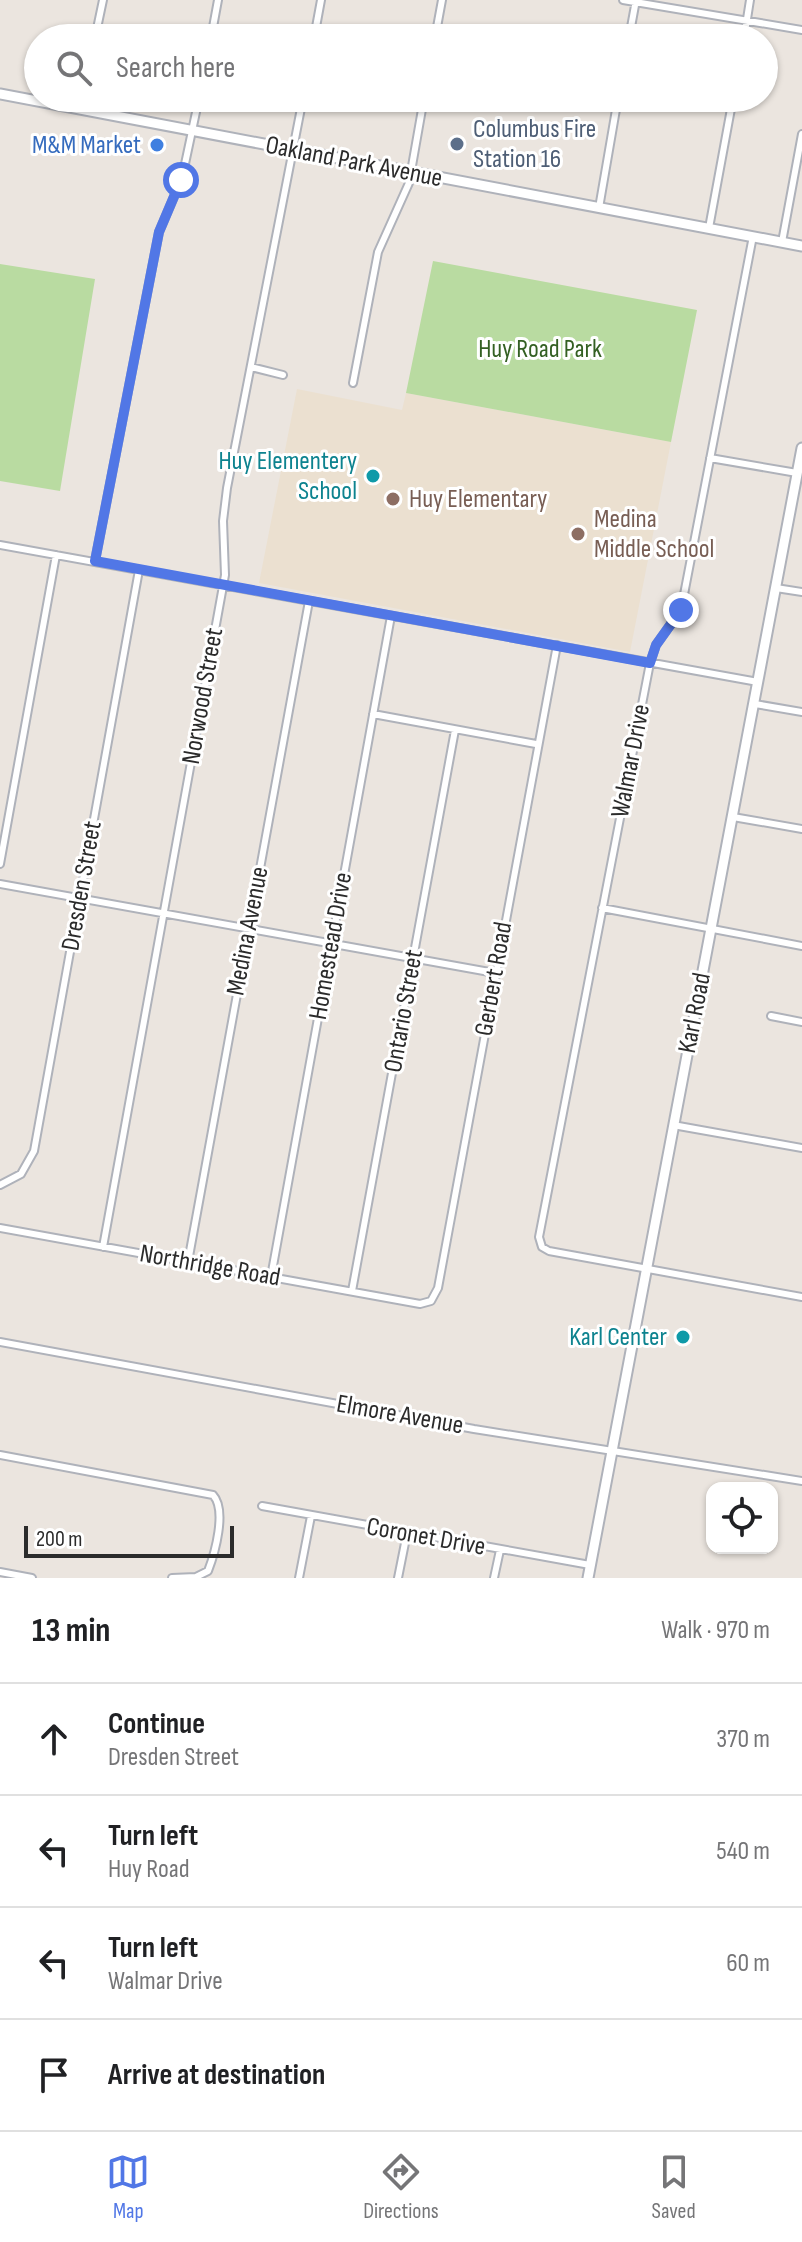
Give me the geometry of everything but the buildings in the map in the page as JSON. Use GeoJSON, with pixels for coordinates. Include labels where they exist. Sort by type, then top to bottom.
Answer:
{"type":"FeatureCollection","features":[{"type":"Feature","properties":{"kind":"main road","name":"Oakland Park Avenue"},"geometry":{"type":"LineString","coordinates":[[0,94],[24,97]]}},
{"type":"Feature","properties":{"kind":"main road","name":"Oakland Park Avenue"},"geometry":{"type":"LineString","coordinates":[[112,112],[193,131],[802,246]]}},
{"type":"Feature","properties":{"kind":"main road","name":"Karl Road"},"geometry":{"type":"LineString","coordinates":[[588,1578],[802,448]]}},
{"type":"Feature","properties":{"kind":"street"},"geometry":{"type":"LineString","coordinates":[[98,24],[103,0]]}},
{"type":"Feature","properties":{"kind":"street"},"geometry":{"type":"LineString","coordinates":[[214,24],[218,0]]}},
{"type":"Feature","properties":{"kind":"street"},"geometry":{"type":"LineString","coordinates":[[317,24],[321,0]]}},
{"type":"Feature","properties":{"kind":"street"},"geometry":{"type":"LineString","coordinates":[[438,24],[442,0]]}},
{"type":"Feature","properties":{"kind":"street"},"geometry":{"type":"LineString","coordinates":[[623,0],[769,24]]}},
{"type":"Feature","properties":{"kind":"street"},"geometry":{"type":"LineString","coordinates":[[746,24],[750,0]]}},
{"type":"Feature","properties":{"kind":"street"},"geometry":{"type":"LineString","coordinates":[[632,24],[636,1]]}},
{"type":"Feature","properties":{"kind":"street"},"geometry":{"type":"LineString","coordinates":[[778,26],[802,30]]}},
{"type":"Feature","properties":{"kind":"street"},"geometry":{"type":"LineString","coordinates":[[95,561],[159,232],[182,178],[196,112]]}},
{"type":"Feature","properties":{"kind":"street","name":"Norwood Street"},"geometry":{"type":"LineString","coordinates":[[103,1247],[227,564],[224,506],[300,112]]}},
{"type":"Feature","properties":{"kind":"street"},"geometry":{"type":"LineString","coordinates":[[353,383],[378,252],[411,172],[422,112]]}},
{"type":"Feature","properties":{"kind":"street"},"geometry":{"type":"LineString","coordinates":[[599,208],[616,112]]}},
{"type":"Feature","properties":{"kind":"street"},"geometry":{"type":"LineString","coordinates":[[709,228],[730,112]]}},
{"type":"Feature","properties":{"kind":"street"},"geometry":{"type":"LineString","coordinates":[[782,242],[802,134]]}},
{"type":"Feature","properties":{"kind":"street","name":"Walmar Drive"},"geometry":{"type":"LineString","coordinates":[[646,1269],[542,1247],[539,1237],[650,663],[656,645],[681,610],[753,236]]}},
{"type":"Feature","properties":{"kind":"street"},"geometry":{"type":"LineString","coordinates":[[251,367],[283,375]]}},
{"type":"Feature","properties":{"kind":"street"},"geometry":{"type":"LineString","coordinates":[[710,458],[797,473]]}},
{"type":"Feature","properties":{"kind":"street"},"geometry":{"type":"LineString","coordinates":[[0,545],[758,682]]}},
{"type":"Feature","properties":{"kind":"street"},"geometry":{"type":"LineString","coordinates":[[0,864],[56,555]]}},
{"type":"Feature","properties":{"kind":"street","name":"Dresden Street"},"geometry":{"type":"LineString","coordinates":[[0,1185],[21,1174],[32,1160],[139,570]]}},
{"type":"Feature","properties":{"kind":"street"},"geometry":{"type":"LineString","coordinates":[[776,588],[802,592]]}},
{"type":"Feature","properties":{"kind":"street","name":"Medina Avenue"},"geometry":{"type":"LineString","coordinates":[[188,1262],[309,601]]}},
{"type":"Feature","properties":{"kind":"street","name":"Homestead Drive"},"geometry":{"type":"LineString","coordinates":[[271,1277],[391,616]]}},
{"type":"Feature","properties":{"kind":"street","name":"Gerbert Road"},"geometry":{"type":"LineString","coordinates":[[420,1304],[431,1301],[438,1288],[536,744],[557,645]]}},
{"type":"Feature","properties":{"kind":"street"},"geometry":{"type":"LineString","coordinates":[[755,704],[802,712]]}},
{"type":"Feature","properties":{"kind":"street"},"geometry":{"type":"LineString","coordinates":[[373,714],[536,744]]}},
{"type":"Feature","properties":{"kind":"street","name":"Ontario Street"},"geometry":{"type":"LineString","coordinates":[[352,1291],[455,730]]}},
{"type":"Feature","properties":{"kind":"street"},"geometry":{"type":"LineString","coordinates":[[733,817],[802,829]]}},
{"type":"Feature","properties":{"kind":"street"},"geometry":{"type":"LineString","coordinates":[[0,884],[247,931],[495,973]]}},
{"type":"Feature","properties":{"kind":"street"},"geometry":{"type":"LineString","coordinates":[[602,908],[802,946]]}},
{"type":"Feature","properties":{"kind":"street"},"geometry":{"type":"LineString","coordinates":[[771,1016],[802,1022]]}},
{"type":"Feature","properties":{"kind":"street"},"geometry":{"type":"LineString","coordinates":[[673,1125],[802,1148]]}},
{"type":"Feature","properties":{"kind":"street","name":"Northridge Road"},"geometry":{"type":"LineString","coordinates":[[0,1228],[420,1304]]}},
{"type":"Feature","properties":{"kind":"street"},"geometry":{"type":"LineString","coordinates":[[646,1269],[802,1297]]}},
{"type":"Feature","properties":{"kind":"street","name":"Elmore Avenue"},"geometry":{"type":"LineString","coordinates":[[0,1342],[611,1452],[802,1481]]}},
{"type":"Feature","properties":{"kind":"street"},"geometry":{"type":"LineString","coordinates":[[0,1455],[206,1492],[219,1501],[220,1514],[208,1571],[196,1577],[172,1578]]}},
{"type":"Feature","properties":{"kind":"street","name":"Coronet Drive"},"geometry":{"type":"LineString","coordinates":[[262,1506],[590,1565]]}},
{"type":"Feature","properties":{"kind":"street"},"geometry":{"type":"LineString","coordinates":[[299,1578],[311,1516]]}},
{"type":"Feature","properties":{"kind":"street"},"geometry":{"type":"LineString","coordinates":[[398,1578],[407,1533]]}},
{"type":"Feature","properties":{"kind":"street"},"geometry":{"type":"LineString","coordinates":[[494,1578],[500,1550]]}},
{"type":"Feature","properties":{"kind":"street"},"geometry":{"type":"LineString","coordinates":[[0,1572],[32,1578]]}},
{"type":"Feature","properties":{"kind":"shaded area"},"geometry":{"type":"Polygon","coordinates":[[[297,389],[402,410],[406,393],[671,442],[630,652],[259,583],[297,389]]]}},
{"type":"Feature","properties":{"kind":"green space","name":"Huy Road Park"},"geometry":{"type":"Polygon","coordinates":[[[433,261],[697,310],[671,442],[406,393],[433,261]]]}},
{"type":"Feature","properties":{"kind":"green space"},"geometry":{"type":"Polygon","coordinates":[[[0,264],[95,279],[60,491],[0,481],[0,264]]]}},
{"type":"Feature","properties":{"kind":"place","name":"Columbus Fire Station 16"},"geometry":{"type":"Point","coordinates":[457,144]}},
{"type":"Feature","properties":{"kind":"place","name":"M&M Market"},"geometry":{"type":"Point","coordinates":[157,145]}},
{"type":"Feature","properties":{"kind":"place","name":"Huy Elementery School"},"geometry":{"type":"Point","coordinates":[373,476]}},
{"type":"Feature","properties":{"kind":"place","name":"Huy Elementary"},"geometry":{"type":"Point","coordinates":[393,499]}},
{"type":"Feature","properties":{"kind":"place","name":"Medina Middle School"},"geometry":{"type":"Point","coordinates":[578,534]}},
{"type":"Feature","properties":{"kind":"place","name":"Karl Center"},"geometry":{"type":"Point","coordinates":[683,1337]}},
{"type":"Feature","properties":{"kind":"route"},"geometry":{"type":"LineString","coordinates":[[181,180],[159,232],[95,561],[650,663],[656,645],[681,610]]}}]}
